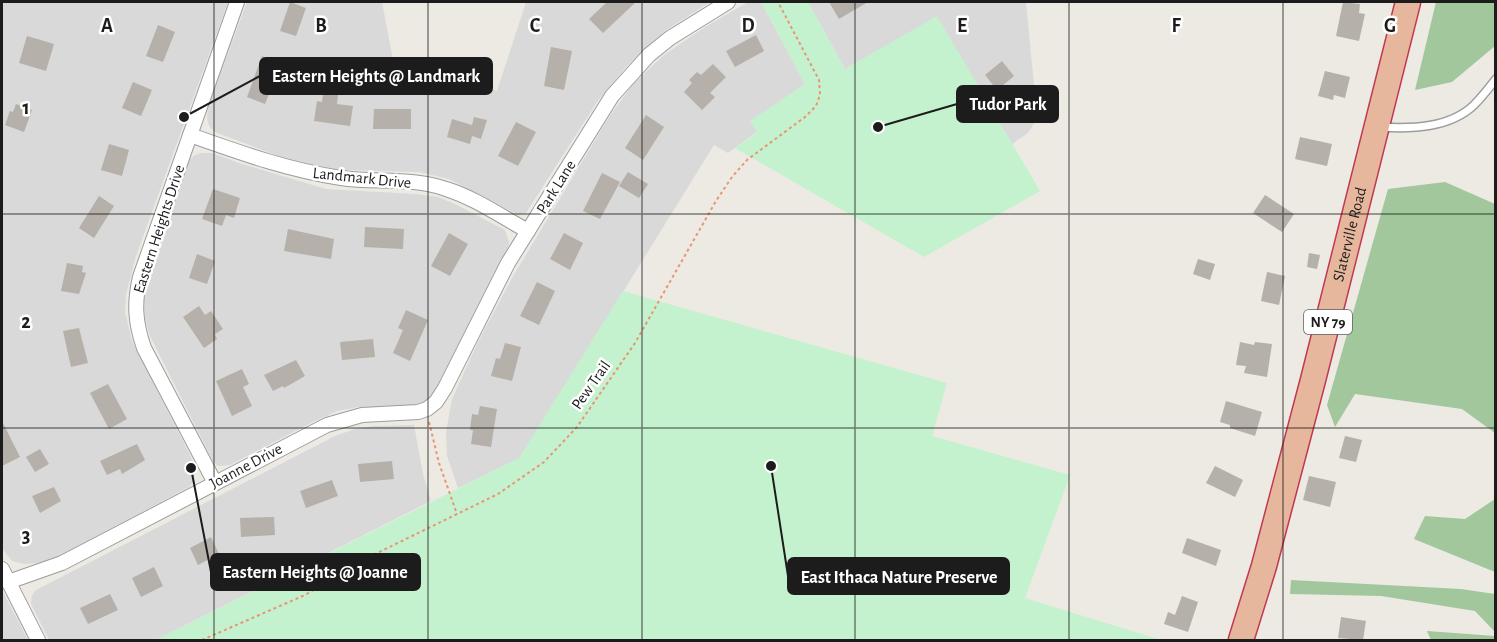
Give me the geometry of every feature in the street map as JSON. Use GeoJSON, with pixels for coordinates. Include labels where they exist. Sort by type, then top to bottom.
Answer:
{"type":"FeatureCollection","features":[{"type":"Feature","properties":{"kind":"highway","name":"Slaterville Road"},"geometry":{"type":"LineString","coordinates":[[1241,640],[1264,566],[1408,2]]}},
{"type":"Feature","properties":{"kind":"street","name":"Eastern Heights Drive"},"geometry":{"type":"LineString","coordinates":[[215,483],[144,348],[138,330],[135,296],[140,276],[237,2]]}},
{"type":"Feature","properties":{"kind":"street","name":"Park Lane"},"geometry":{"type":"LineString","coordinates":[[427,410],[436,402],[445,388],[508,263],[612,96],[649,55],[670,38],[728,2]]}},
{"type":"Feature","properties":{"kind":"street","name":"Landmark Drive"},"geometry":{"type":"LineString","coordinates":[[190,135],[278,166],[313,174],[345,179],[425,184],[446,189],[528,231]]}},
{"type":"Feature","properties":{"kind":"street","name":"Joanne Drive"},"geometry":{"type":"LineString","coordinates":[[8,582],[62,563],[303,436],[347,418],[379,414],[408,414],[427,410]]}},
{"type":"Feature","properties":{"kind":"street"},"geometry":{"type":"LineString","coordinates":[[2,569],[38,640]]}},
{"type":"Feature","properties":{"kind":"lane"},"geometry":{"type":"LineString","coordinates":[[1377,127],[1417,127],[1444,123],[1461,115],[1474,105],[1496,79]]}},
{"type":"Feature","properties":{"kind":"path","name":"Pew Trail"},"geometry":{"type":"LineString","coordinates":[[202,640],[305,595],[365,559],[498,494],[522,479],[559,448],[577,427],[635,343],[732,177],[747,160],[805,117],[816,106],[820,95],[819,80],[778,2]]}},
{"type":"Feature","properties":{"kind":"path"},"geometry":{"type":"LineString","coordinates":[[427,410],[439,463],[457,514]]}},
{"type":"Feature","properties":{"kind":"shaded area"},"geometry":{"type":"Polygon","coordinates":[[[3,2],[228,2],[135,259],[126,295],[125,312],[132,341],[195,465],[194,481],[189,487],[53,559],[24,564],[12,561],[2,548],[3,2]]]}},
{"type":"Feature","properties":{"kind":"shaded area"},"geometry":{"type":"Polygon","coordinates":[[[247,2],[382,2],[397,81],[450,71],[497,91],[526,2],[710,2],[666,30],[627,66],[597,102],[526,213],[518,215],[449,179],[419,172],[343,170],[303,165],[215,132],[209,126],[208,107],[247,2]]]}},
{"type":"Feature","properties":{"kind":"shaded area"},"geometry":{"type":"Polygon","coordinates":[[[748,2],[761,2],[805,84],[751,121],[757,132],[728,153],[714,145],[520,458],[458,488],[447,456],[446,432],[452,399],[479,340],[512,278],[609,117],[633,84],[664,55],[705,27],[748,2]]]}},
{"type":"Feature","properties":{"kind":"shaded area"},"geometry":{"type":"Polygon","coordinates":[[[808,2],[1026,2],[1036,106],[1035,122],[1028,133],[1012,144],[937,17],[845,69],[808,2]]]}},
{"type":"Feature","properties":{"kind":"shaded area"},"geometry":{"type":"Polygon","coordinates":[[[202,153],[212,153],[326,189],[438,197],[505,230],[509,242],[508,249],[432,397],[421,404],[409,407],[358,407],[337,411],[230,465],[218,466],[213,461],[150,336],[145,319],[144,300],[148,281],[189,160],[202,153]]]}},
{"type":"Feature","properties":{"kind":"shaded area"},"geometry":{"type":"Polygon","coordinates":[[[414,425],[423,474],[431,501],[156,640],[49,640],[31,604],[32,595],[36,590],[335,436],[355,429],[375,426],[414,425]]]}},
{"type":"Feature","properties":{"kind":"shaded area"},"geometry":{"type":"Polygon","coordinates":[[[2,590],[28,640],[2,640],[2,590]]]}},
{"type":"Feature","properties":{"kind":"green space"},"geometry":{"type":"Polygon","coordinates":[[[761,2],[808,2],[845,69],[937,16],[1040,191],[924,257],[735,148],[757,133],[750,121],[805,84],[761,2]]]}},
{"type":"Feature","properties":{"kind":"green space"},"geometry":{"type":"Polygon","coordinates":[[[1436,2],[1495,2],[1495,46],[1452,82],[1415,90],[1436,2]]]}},
{"type":"Feature","properties":{"kind":"green space"},"geometry":{"type":"Polygon","coordinates":[[[1445,182],[1495,204],[1495,433],[1462,409],[1355,394],[1335,427],[1327,405],[1388,189],[1445,182]]]}},
{"type":"Feature","properties":{"kind":"green space"},"geometry":{"type":"Polygon","coordinates":[[[623,291],[947,383],[932,436],[1070,475],[1025,598],[1161,640],[156,640],[519,458],[623,291]]]}},
{"type":"Feature","properties":{"kind":"green space"},"geometry":{"type":"Polygon","coordinates":[[[1495,499],[1495,572],[1414,539],[1425,516],[1465,519],[1495,499]]]}},
{"type":"Feature","properties":{"kind":"green space"},"geometry":{"type":"Polygon","coordinates":[[[1291,580],[1461,589],[1495,594],[1495,632],[1475,611],[1381,596],[1290,594],[1291,580]]]}},
{"type":"Feature","properties":{"kind":"green space"},"geometry":{"type":"Polygon","coordinates":[[[1427,631],[1495,636],[1495,640],[1431,640],[1427,631]]]}},
{"type":"Feature","properties":{"kind":"building"},"geometry":{"type":"Polygon","coordinates":[[[290,2],[306,8],[296,36],[280,31],[290,2]]]}},
{"type":"Feature","properties":{"kind":"building"},"geometry":{"type":"Polygon","coordinates":[[[607,2],[636,2],[603,33],[589,19],[607,2]]]}},
{"type":"Feature","properties":{"kind":"building"},"geometry":{"type":"Polygon","coordinates":[[[829,2],[868,2],[839,19],[829,2]]]}},
{"type":"Feature","properties":{"kind":"building"},"geometry":{"type":"Polygon","coordinates":[[[1343,2],[1360,4],[1359,13],[1365,14],[1359,41],[1336,36],[1343,2]]]}},
{"type":"Feature","properties":{"kind":"building"},"geometry":{"type":"Polygon","coordinates":[[[158,25],[175,32],[163,62],[146,56],[158,25]]]}},
{"type":"Feature","properties":{"kind":"building"},"geometry":{"type":"Polygon","coordinates":[[[756,35],[764,51],[735,67],[726,51],[756,35]]]}},
{"type":"Feature","properties":{"kind":"building"},"geometry":{"type":"Polygon","coordinates":[[[27,36],[54,44],[46,71],[19,63],[27,36]]]}},
{"type":"Feature","properties":{"kind":"building"},"geometry":{"type":"Polygon","coordinates":[[[551,47],[572,51],[564,90],[544,86],[551,47]]]}},
{"type":"Feature","properties":{"kind":"building"},"geometry":{"type":"Polygon","coordinates":[[[262,56],[281,64],[265,104],[247,97],[262,56]]]}},
{"type":"Feature","properties":{"kind":"building"},"geometry":{"type":"Polygon","coordinates":[[[1002,61],[1014,76],[997,90],[985,75],[1002,61]]]}},
{"type":"Feature","properties":{"kind":"building"},"geometry":{"type":"Polygon","coordinates":[[[713,64],[726,77],[710,93],[715,97],[702,110],[684,92],[692,83],[689,80],[697,72],[701,75],[713,64]]]}},
{"type":"Feature","properties":{"kind":"building"},"geometry":{"type":"Polygon","coordinates":[[[1325,71],[1350,77],[1345,98],[1334,95],[1333,100],[1318,96],[1325,71]]]}},
{"type":"Feature","properties":{"kind":"building"},"geometry":{"type":"Polygon","coordinates":[[[133,82],[152,90],[141,116],[122,108],[133,82]]]}},
{"type":"Feature","properties":{"kind":"building"},"geometry":{"type":"Polygon","coordinates":[[[323,93],[338,95],[337,104],[353,106],[350,126],[314,121],[317,101],[322,102],[323,93]]]}},
{"type":"Feature","properties":{"kind":"building"},"geometry":{"type":"Polygon","coordinates":[[[16,104],[32,110],[24,132],[5,125],[10,111],[13,112],[16,104]]]}},
{"type":"Feature","properties":{"kind":"building"},"geometry":{"type":"Polygon","coordinates":[[[374,109],[411,109],[411,129],[373,129],[374,109]]]}},
{"type":"Feature","properties":{"kind":"building"},"geometry":{"type":"Polygon","coordinates":[[[646,115],[664,127],[643,160],[625,148],[646,115]]]}},
{"type":"Feature","properties":{"kind":"building"},"geometry":{"type":"Polygon","coordinates":[[[474,117],[487,120],[481,139],[472,136],[470,144],[447,137],[452,119],[472,125],[474,117]]]}},
{"type":"Feature","properties":{"kind":"building"},"geometry":{"type":"Polygon","coordinates":[[[516,122],[536,132],[518,166],[498,156],[516,122]]]}},
{"type":"Feature","properties":{"kind":"building"},"geometry":{"type":"Polygon","coordinates":[[[1300,137],[1332,144],[1327,166],[1295,159],[1300,137]]]}},
{"type":"Feature","properties":{"kind":"building"},"geometry":{"type":"Polygon","coordinates":[[[109,144],[129,150],[122,176],[101,170],[109,144]]]}},
{"type":"Feature","properties":{"kind":"building"},"geometry":{"type":"Polygon","coordinates":[[[628,172],[648,184],[639,198],[619,186],[628,172]]]}},
{"type":"Feature","properties":{"kind":"building"},"geometry":{"type":"Polygon","coordinates":[[[602,173],[620,182],[600,219],[583,211],[602,173]]]}},
{"type":"Feature","properties":{"kind":"building"},"geometry":{"type":"Polygon","coordinates":[[[213,189],[240,198],[234,218],[226,215],[222,226],[202,219],[213,189]]]}},
{"type":"Feature","properties":{"kind":"building"},"geometry":{"type":"Polygon","coordinates":[[[1265,195],[1294,214],[1282,232],[1253,213],[1265,195]]]}},
{"type":"Feature","properties":{"kind":"building"},"geometry":{"type":"Polygon","coordinates":[[[99,196],[114,206],[94,238],[79,228],[99,196]]]}},
{"type":"Feature","properties":{"kind":"building"},"geometry":{"type":"Polygon","coordinates":[[[365,227],[404,229],[403,249],[364,247],[365,227]]]}},
{"type":"Feature","properties":{"kind":"building"},"geometry":{"type":"Polygon","coordinates":[[[288,229],[334,239],[331,259],[284,251],[288,229]]]}},
{"type":"Feature","properties":{"kind":"building"},"geometry":{"type":"Polygon","coordinates":[[[449,233],[468,244],[450,276],[431,266],[449,233]]]}},
{"type":"Feature","properties":{"kind":"building"},"geometry":{"type":"Polygon","coordinates":[[[564,233],[583,243],[570,270],[550,259],[564,233]]]}},
{"type":"Feature","properties":{"kind":"building"},"geometry":{"type":"Polygon","coordinates":[[[1309,253],[1320,255],[1317,269],[1307,267],[1309,253]]]}},
{"type":"Feature","properties":{"kind":"building"},"geometry":{"type":"Polygon","coordinates":[[[197,254],[215,261],[207,284],[189,278],[197,254]]]}},
{"type":"Feature","properties":{"kind":"building"},"geometry":{"type":"Polygon","coordinates":[[[1198,259],[1215,264],[1210,280],[1193,274],[1198,259]]]}},
{"type":"Feature","properties":{"kind":"building"},"geometry":{"type":"Polygon","coordinates":[[[67,263],[83,266],[82,272],[86,273],[79,294],[61,291],[67,263]]]}},
{"type":"Feature","properties":{"kind":"building"},"geometry":{"type":"Polygon","coordinates":[[[1267,272],[1285,276],[1279,305],[1261,301],[1267,272]]]}},
{"type":"Feature","properties":{"kind":"building"},"geometry":{"type":"Polygon","coordinates":[[[537,282],[555,291],[539,325],[520,316],[537,282]]]}},
{"type":"Feature","properties":{"kind":"building"},"geometry":{"type":"Polygon","coordinates":[[[199,306],[205,315],[211,311],[223,329],[215,334],[217,339],[204,348],[183,317],[199,306]]]}},
{"type":"Feature","properties":{"kind":"building"},"geometry":{"type":"Polygon","coordinates":[[[406,310],[428,320],[410,361],[393,353],[403,330],[398,328],[406,310]]]}},
{"type":"Feature","properties":{"kind":"building"},"geometry":{"type":"Polygon","coordinates":[[[79,328],[88,363],[71,367],[63,331],[79,328]]]}},
{"type":"Feature","properties":{"kind":"building"},"geometry":{"type":"Polygon","coordinates":[[[373,339],[375,357],[342,360],[340,342],[373,339]]]}},
{"type":"Feature","properties":{"kind":"building"},"geometry":{"type":"Polygon","coordinates":[[[1240,342],[1254,345],[1255,342],[1272,344],[1267,377],[1244,373],[1246,366],[1236,365],[1240,342]]]}},
{"type":"Feature","properties":{"kind":"building"},"geometry":{"type":"Polygon","coordinates":[[[505,343],[521,347],[512,381],[491,376],[496,358],[500,359],[505,343]]]}},
{"type":"Feature","properties":{"kind":"building"},"geometry":{"type":"Polygon","coordinates":[[[296,360],[305,376],[284,388],[283,386],[273,391],[264,375],[296,360]]]}},
{"type":"Feature","properties":{"kind":"building"},"geometry":{"type":"Polygon","coordinates":[[[242,369],[249,384],[243,387],[252,406],[232,416],[216,381],[242,369]]]}},
{"type":"Feature","properties":{"kind":"building"},"geometry":{"type":"Polygon","coordinates":[[[108,384],[127,419],[109,429],[90,393],[108,384]]]}},
{"type":"Feature","properties":{"kind":"building"},"geometry":{"type":"Polygon","coordinates":[[[1226,401],[1262,412],[1255,436],[1230,428],[1230,425],[1220,422],[1226,401]]]}},
{"type":"Feature","properties":{"kind":"building"},"geometry":{"type":"Polygon","coordinates":[[[480,406],[497,409],[491,447],[471,444],[472,414],[478,415],[480,406]]]}},
{"type":"Feature","properties":{"kind":"building"},"geometry":{"type":"Polygon","coordinates":[[[2,421],[20,457],[2,466],[2,421]]]}},
{"type":"Feature","properties":{"kind":"building"},"geometry":{"type":"Polygon","coordinates":[[[1345,436],[1362,440],[1356,462],[1339,458],[1345,436]]]}},
{"type":"Feature","properties":{"kind":"building"},"geometry":{"type":"Polygon","coordinates":[[[137,444],[145,460],[122,474],[120,469],[107,475],[100,461],[137,444]]]}},
{"type":"Feature","properties":{"kind":"building"},"geometry":{"type":"Polygon","coordinates":[[[40,449],[49,464],[35,472],[26,457],[40,449]]]}},
{"type":"Feature","properties":{"kind":"building"},"geometry":{"type":"Polygon","coordinates":[[[392,461],[394,479],[360,482],[358,464],[392,461]]]}},
{"type":"Feature","properties":{"kind":"building"},"geometry":{"type":"Polygon","coordinates":[[[1215,466],[1243,480],[1235,497],[1206,483],[1215,466]]]}},
{"type":"Feature","properties":{"kind":"building"},"geometry":{"type":"Polygon","coordinates":[[[1309,476],[1336,482],[1330,507],[1303,500],[1309,476]]]}},
{"type":"Feature","properties":{"kind":"building"},"geometry":{"type":"Polygon","coordinates":[[[332,480],[338,496],[306,508],[300,491],[332,480]]]}},
{"type":"Feature","properties":{"kind":"building"},"geometry":{"type":"Polygon","coordinates":[[[54,487],[61,501],[40,513],[32,496],[54,487]]]}},
{"type":"Feature","properties":{"kind":"building"},"geometry":{"type":"Polygon","coordinates":[[[274,517],[275,535],[241,537],[240,518],[274,517]]]}},
{"type":"Feature","properties":{"kind":"building"},"geometry":{"type":"Polygon","coordinates":[[[211,537],[219,554],[198,565],[190,548],[211,537]]]}},
{"type":"Feature","properties":{"kind":"building"},"geometry":{"type":"Polygon","coordinates":[[[1187,538],[1221,550],[1216,566],[1182,553],[1187,538]]]}},
{"type":"Feature","properties":{"kind":"building"},"geometry":{"type":"Polygon","coordinates":[[[154,567],[163,586],[141,597],[132,578],[154,567]]]}},
{"type":"Feature","properties":{"kind":"building"},"geometry":{"type":"Polygon","coordinates":[[[110,594],[118,610],[88,624],[80,608],[110,594]]]}},
{"type":"Feature","properties":{"kind":"building"},"geometry":{"type":"Polygon","coordinates":[[[1182,596],[1198,602],[1188,632],[1164,624],[1168,612],[1175,615],[1182,596]]]}},
{"type":"Feature","properties":{"kind":"building"},"geometry":{"type":"Polygon","coordinates":[[[1341,617],[1366,621],[1363,640],[1338,638],[1341,617]]]}},
{"type":"Feature","properties":{"kind":"place","name":"Eastern Heights @ Landmark"},"geometry":{"type":"Point","coordinates":[184,117]}},
{"type":"Feature","properties":{"kind":"place","name":"Tudor Park"},"geometry":{"type":"Point","coordinates":[878,127]}},
{"type":"Feature","properties":{"kind":"place","name":"East Ithaca Nature Preserve"},"geometry":{"type":"Point","coordinates":[771,466]}},
{"type":"Feature","properties":{"kind":"place","name":"Eastern Heights @ Joanne"},"geometry":{"type":"Point","coordinates":[191,468]}}]}
